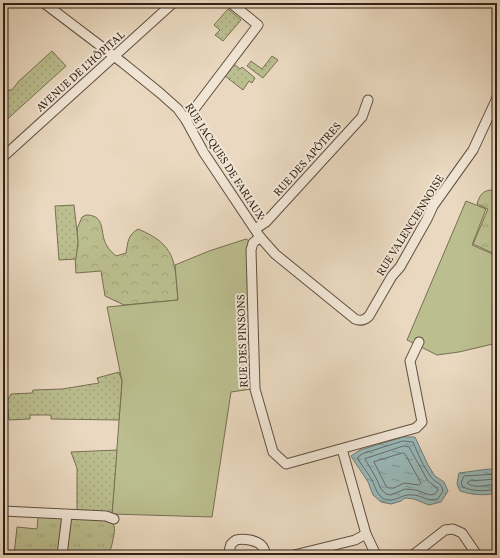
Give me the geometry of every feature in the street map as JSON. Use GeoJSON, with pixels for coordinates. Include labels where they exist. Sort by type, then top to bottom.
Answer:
{"type":"FeatureCollection","features":[{"type":"Feature","properties":{"kind":"street","name":"RUE JACQUES DE FARIAUX"},"geometry":{"type":"LineString","coordinates":[[44,3],[160,93],[178,109],[186,120],[204,153],[258,233],[275,254],[355,319],[359,321],[363,320]]}},
{"type":"Feature","properties":{"kind":"street","name":"AVENUE DE L'HÔPITAL"},"geometry":{"type":"LineString","coordinates":[[3,157],[173,3]]}},
{"type":"Feature","properties":{"kind":"street"},"geometry":{"type":"LineString","coordinates":[[186,120],[258,25],[232,4]]}},
{"type":"Feature","properties":{"kind":"street","name":"RUE VALENCIENNOISE"},"geometry":{"type":"LineString","coordinates":[[363,320],[369,316],[392,276],[400,267],[436,202],[473,150],[497,98]]}},
{"type":"Feature","properties":{"kind":"street","name":"RUE DES APÔTRES"},"geometry":{"type":"LineString","coordinates":[[258,233],[266,222],[362,117],[368,100]]}},
{"type":"Feature","properties":{"kind":"street","name":"RUE DES PINSONS"},"geometry":{"type":"LineString","coordinates":[[258,233],[251,250],[255,389],[273,452],[286,464],[342,449]]}},
{"type":"Feature","properties":{"kind":"street"},"geometry":{"type":"LineString","coordinates":[[376,555],[366,534],[342,449],[416,428],[422,422],[410,361],[419,342]]}},
{"type":"Feature","properties":{"kind":"street"},"geometry":{"type":"LineString","coordinates":[[3,511],[106,516],[114,519]]}},
{"type":"Feature","properties":{"kind":"street"},"geometry":{"type":"LineString","coordinates":[[62,555],[67,515]]}},
{"type":"Feature","properties":{"kind":"street"},"geometry":{"type":"LineString","coordinates":[[413,555],[445,530],[453,529],[462,533],[477,555]]}},
{"type":"Feature","properties":{"kind":"street"},"geometry":{"type":"LineString","coordinates":[[294,555],[355,540],[366,534]]}},
{"type":"Feature","properties":{"kind":"street"},"geometry":{"type":"LineString","coordinates":[[228,555],[231,544],[237,540],[252,540],[263,546],[266,555]]}},
{"type":"Feature","properties":{"kind":"green space"},"geometry":{"type":"Polygon","coordinates":[[[228,9],[241,20],[223,41],[215,35],[220,30],[214,25],[228,9]]]}},
{"type":"Feature","properties":{"kind":"green space"},"geometry":{"type":"Polygon","coordinates":[[[52,51],[66,66],[3,123],[3,95],[9,90],[12,90],[19,81],[52,51]]]}},
{"type":"Feature","properties":{"kind":"green space"},"geometry":{"type":"Polygon","coordinates":[[[272,56],[278,60],[263,78],[247,66],[251,61],[262,69],[272,56]]]}},
{"type":"Feature","properties":{"kind":"green space"},"geometry":{"type":"Polygon","coordinates":[[[234,64],[240,69],[242,67],[255,78],[252,83],[249,81],[243,90],[225,76],[234,64]]]}},
{"type":"Feature","properties":{"kind":"green space"},"geometry":{"type":"Polygon","coordinates":[[[491,190],[497,193],[497,255],[473,244],[488,209],[477,204],[479,198],[485,191],[491,190]]]}},
{"type":"Feature","properties":{"kind":"green space"},"geometry":{"type":"Polygon","coordinates":[[[466,201],[486,209],[472,245],[497,256],[497,343],[459,352],[437,355],[407,340],[466,201]]]}},
{"type":"Feature","properties":{"kind":"green space"},"geometry":{"type":"Polygon","coordinates":[[[74,205],[78,241],[76,259],[59,260],[55,206],[74,205]]]}},
{"type":"Feature","properties":{"kind":"green space"},"geometry":{"type":"Polygon","coordinates":[[[86,215],[97,218],[100,222],[105,241],[109,249],[116,256],[126,253],[130,236],[138,229],[151,235],[160,242],[172,257],[176,276],[178,300],[124,305],[105,296],[101,271],[76,273],[75,256],[78,246],[77,229],[82,217],[86,215]]]}},
{"type":"Feature","properties":{"kind":"green space"},"geometry":{"type":"Polygon","coordinates":[[[246,239],[253,243],[252,389],[231,392],[212,517],[112,514],[122,381],[107,307],[178,300],[175,265],[209,251],[246,239]]]}},
{"type":"Feature","properties":{"kind":"green space"},"geometry":{"type":"Polygon","coordinates":[[[119,372],[122,381],[119,420],[51,419],[51,415],[30,415],[30,419],[9,420],[7,402],[11,394],[32,393],[33,390],[62,389],[99,383],[97,378],[119,372]]]}},
{"type":"Feature","properties":{"kind":"green space"},"geometry":{"type":"Polygon","coordinates":[[[117,450],[112,514],[77,515],[77,468],[71,452],[117,450]]]}},
{"type":"Feature","properties":{"kind":"green space"},"geometry":{"type":"Polygon","coordinates":[[[38,517],[106,520],[111,522],[114,526],[114,532],[109,555],[14,555],[17,527],[37,529],[38,517]]]}},
{"type":"Feature","properties":{"kind":"water"},"geometry":{"type":"Polygon","coordinates":[[[403,437],[415,437],[428,465],[435,476],[444,482],[448,491],[441,502],[429,505],[414,499],[405,498],[391,504],[381,502],[373,495],[368,482],[351,456],[360,450],[403,437]]]}},
{"type":"Feature","properties":{"kind":"water"},"geometry":{"type":"Polygon","coordinates":[[[489,469],[497,470],[497,493],[478,495],[460,491],[457,484],[459,473],[489,469]]]}}]}
